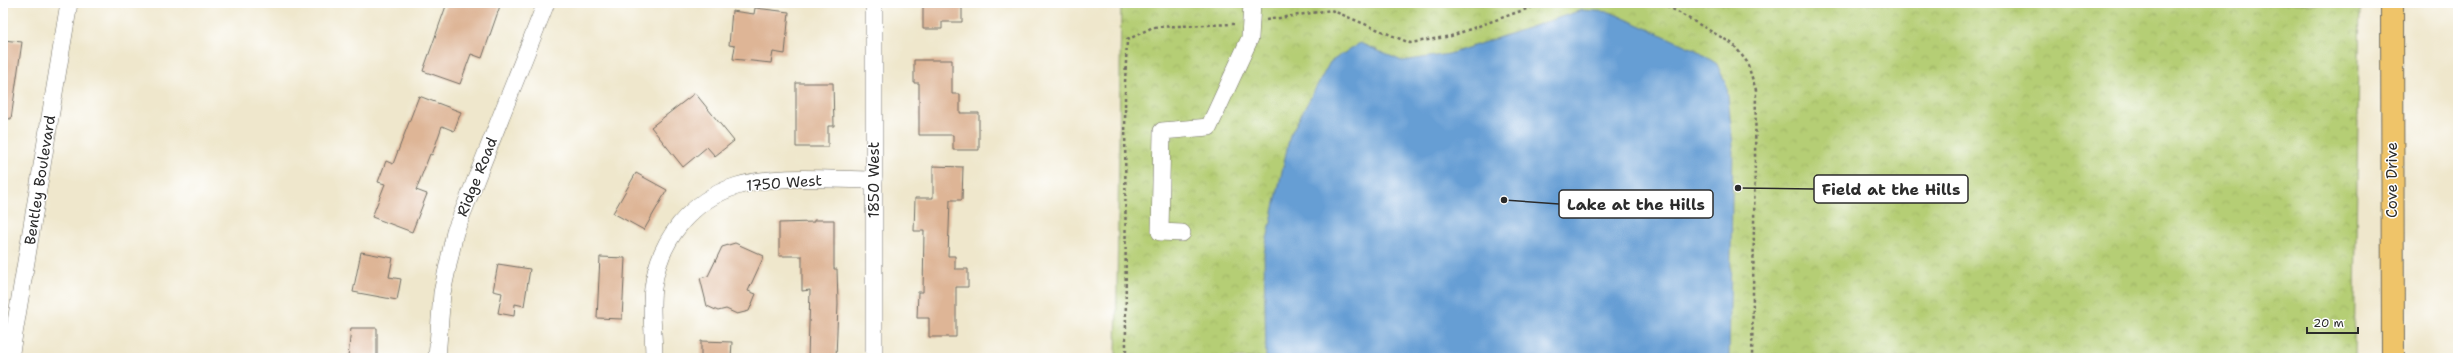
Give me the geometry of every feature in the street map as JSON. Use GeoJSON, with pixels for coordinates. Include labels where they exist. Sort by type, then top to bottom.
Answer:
{"type":"FeatureCollection","features":[{"type":"Feature","properties":{"kind":"main road","name":"Cove Drive"},"geometry":{"type":"LineString","coordinates":[[2392,3],[2393,358]]}},
{"type":"Feature","properties":{"kind":"street","name":"Bentley Boulevard"},"geometry":{"type":"LineString","coordinates":[[10,358],[69,3]]}},
{"type":"Feature","properties":{"kind":"street","name":"Ridge Road"},"geometry":{"type":"LineString","coordinates":[[438,358],[442,293],[455,232],[546,3]]}},
{"type":"Feature","properties":{"kind":"street","name":"1850 West"},"geometry":{"type":"LineString","coordinates":[[874,3],[874,358]]}},
{"type":"Feature","properties":{"kind":"street"},"geometry":{"type":"LineString","coordinates":[[1182,233],[1160,232],[1162,131],[1209,127],[1250,38],[1252,3]]}},
{"type":"Feature","properties":{"kind":"street","name":"1750 West"},"geometry":{"type":"LineString","coordinates":[[654,358],[653,288],[662,253],[680,222],[706,200],[737,186],[773,180],[874,180]]}},
{"type":"Feature","properties":{"kind":"path"},"geometry":{"type":"LineString","coordinates":[[1126,358],[1125,83],[1127,40],[1153,27],[1252,22],[1331,10],[1388,36],[1410,43],[1451,36],[1543,3]]}},
{"type":"Feature","properties":{"kind":"path"},"geometry":{"type":"LineString","coordinates":[[1662,3],[1733,44],[1747,62],[1756,90],[1752,358]]}},
{"type":"Feature","properties":{"kind":"green space"},"geometry":{"type":"Polygon","coordinates":[[[1121,3],[2360,3],[2354,358],[1116,358],[1121,3]]]}},
{"type":"Feature","properties":{"kind":"water"},"geometry":{"type":"Polygon","coordinates":[[[1582,10],[1610,12],[1696,50],[1717,64],[1727,87],[1733,146],[1729,358],[1266,358],[1264,253],[1290,135],[1330,62],[1360,43],[1402,61],[1449,54],[1582,10]]]}},
{"type":"Feature","properties":{"kind":"building"},"geometry":{"type":"Polygon","coordinates":[[[447,3],[501,3],[482,58],[471,54],[460,84],[423,71],[447,3]]]}},
{"type":"Feature","properties":{"kind":"building"},"geometry":{"type":"Polygon","coordinates":[[[923,3],[962,3],[962,22],[942,22],[942,29],[923,29],[923,3]]]}},
{"type":"Feature","properties":{"kind":"building"},"geometry":{"type":"Polygon","coordinates":[[[755,8],[789,12],[785,54],[773,52],[771,63],[733,59],[735,46],[729,45],[732,11],[754,14],[755,8]]]}},
{"type":"Feature","properties":{"kind":"building"},"geometry":{"type":"Polygon","coordinates":[[[3,40],[22,42],[11,119],[3,118],[3,40]]]}},
{"type":"Feature","properties":{"kind":"building"},"geometry":{"type":"Polygon","coordinates":[[[914,60],[952,60],[952,94],[960,94],[960,113],[979,113],[979,150],[953,150],[953,135],[919,135],[919,83],[914,83],[914,60]]]}},
{"type":"Feature","properties":{"kind":"building"},"geometry":{"type":"Polygon","coordinates":[[[796,83],[833,83],[834,126],[828,126],[828,147],[796,147],[796,83]]]}},
{"type":"Feature","properties":{"kind":"building"},"geometry":{"type":"Polygon","coordinates":[[[695,93],[734,141],[715,156],[707,147],[683,167],[651,127],[695,93]]]}},
{"type":"Feature","properties":{"kind":"building"},"geometry":{"type":"Polygon","coordinates":[[[419,96],[461,112],[454,131],[442,126],[432,155],[430,154],[416,190],[427,194],[412,232],[372,217],[385,184],[378,182],[386,161],[393,164],[419,96]]]}},
{"type":"Feature","properties":{"kind":"building"},"geometry":{"type":"Polygon","coordinates":[[[933,166],[963,167],[962,200],[950,200],[948,256],[955,256],[955,269],[968,269],[968,287],[956,287],[956,337],[929,337],[929,318],[917,318],[918,292],[923,292],[924,231],[914,231],[915,198],[933,198],[933,166]]]}},
{"type":"Feature","properties":{"kind":"building"},"geometry":{"type":"Polygon","coordinates":[[[636,173],[667,190],[644,230],[613,213],[636,173]]]}},
{"type":"Feature","properties":{"kind":"building"},"geometry":{"type":"Polygon","coordinates":[[[814,220],[834,220],[834,269],[837,269],[838,304],[836,358],[808,358],[810,290],[802,291],[802,256],[779,256],[779,223],[814,222],[814,220]]]}},
{"type":"Feature","properties":{"kind":"building"},"geometry":{"type":"Polygon","coordinates":[[[735,243],[764,256],[748,291],[756,294],[749,311],[737,314],[726,309],[718,311],[707,306],[700,278],[708,276],[722,247],[735,243]]]}},
{"type":"Feature","properties":{"kind":"building"},"geometry":{"type":"Polygon","coordinates":[[[361,252],[393,258],[389,277],[401,279],[397,300],[353,292],[361,252]]]}},
{"type":"Feature","properties":{"kind":"building"},"geometry":{"type":"Polygon","coordinates":[[[600,257],[625,258],[622,319],[597,318],[600,257]]]}},
{"type":"Feature","properties":{"kind":"building"},"geometry":{"type":"Polygon","coordinates":[[[498,264],[530,269],[524,306],[515,304],[514,316],[498,313],[502,293],[493,291],[498,264]]]}},
{"type":"Feature","properties":{"kind":"building"},"geometry":{"type":"Polygon","coordinates":[[[351,328],[377,328],[377,358],[348,358],[351,328]]]}},
{"type":"Feature","properties":{"kind":"building"},"geometry":{"type":"Polygon","coordinates":[[[701,341],[732,342],[731,358],[701,358],[701,341]]]}},
{"type":"Feature","properties":{"kind":"place","name":"Field at the Hills"},"geometry":{"type":"Point","coordinates":[1738,188]}},
{"type":"Feature","properties":{"kind":"place","name":"Lake at the Hills"},"geometry":{"type":"Point","coordinates":[1504,200]}}]}
